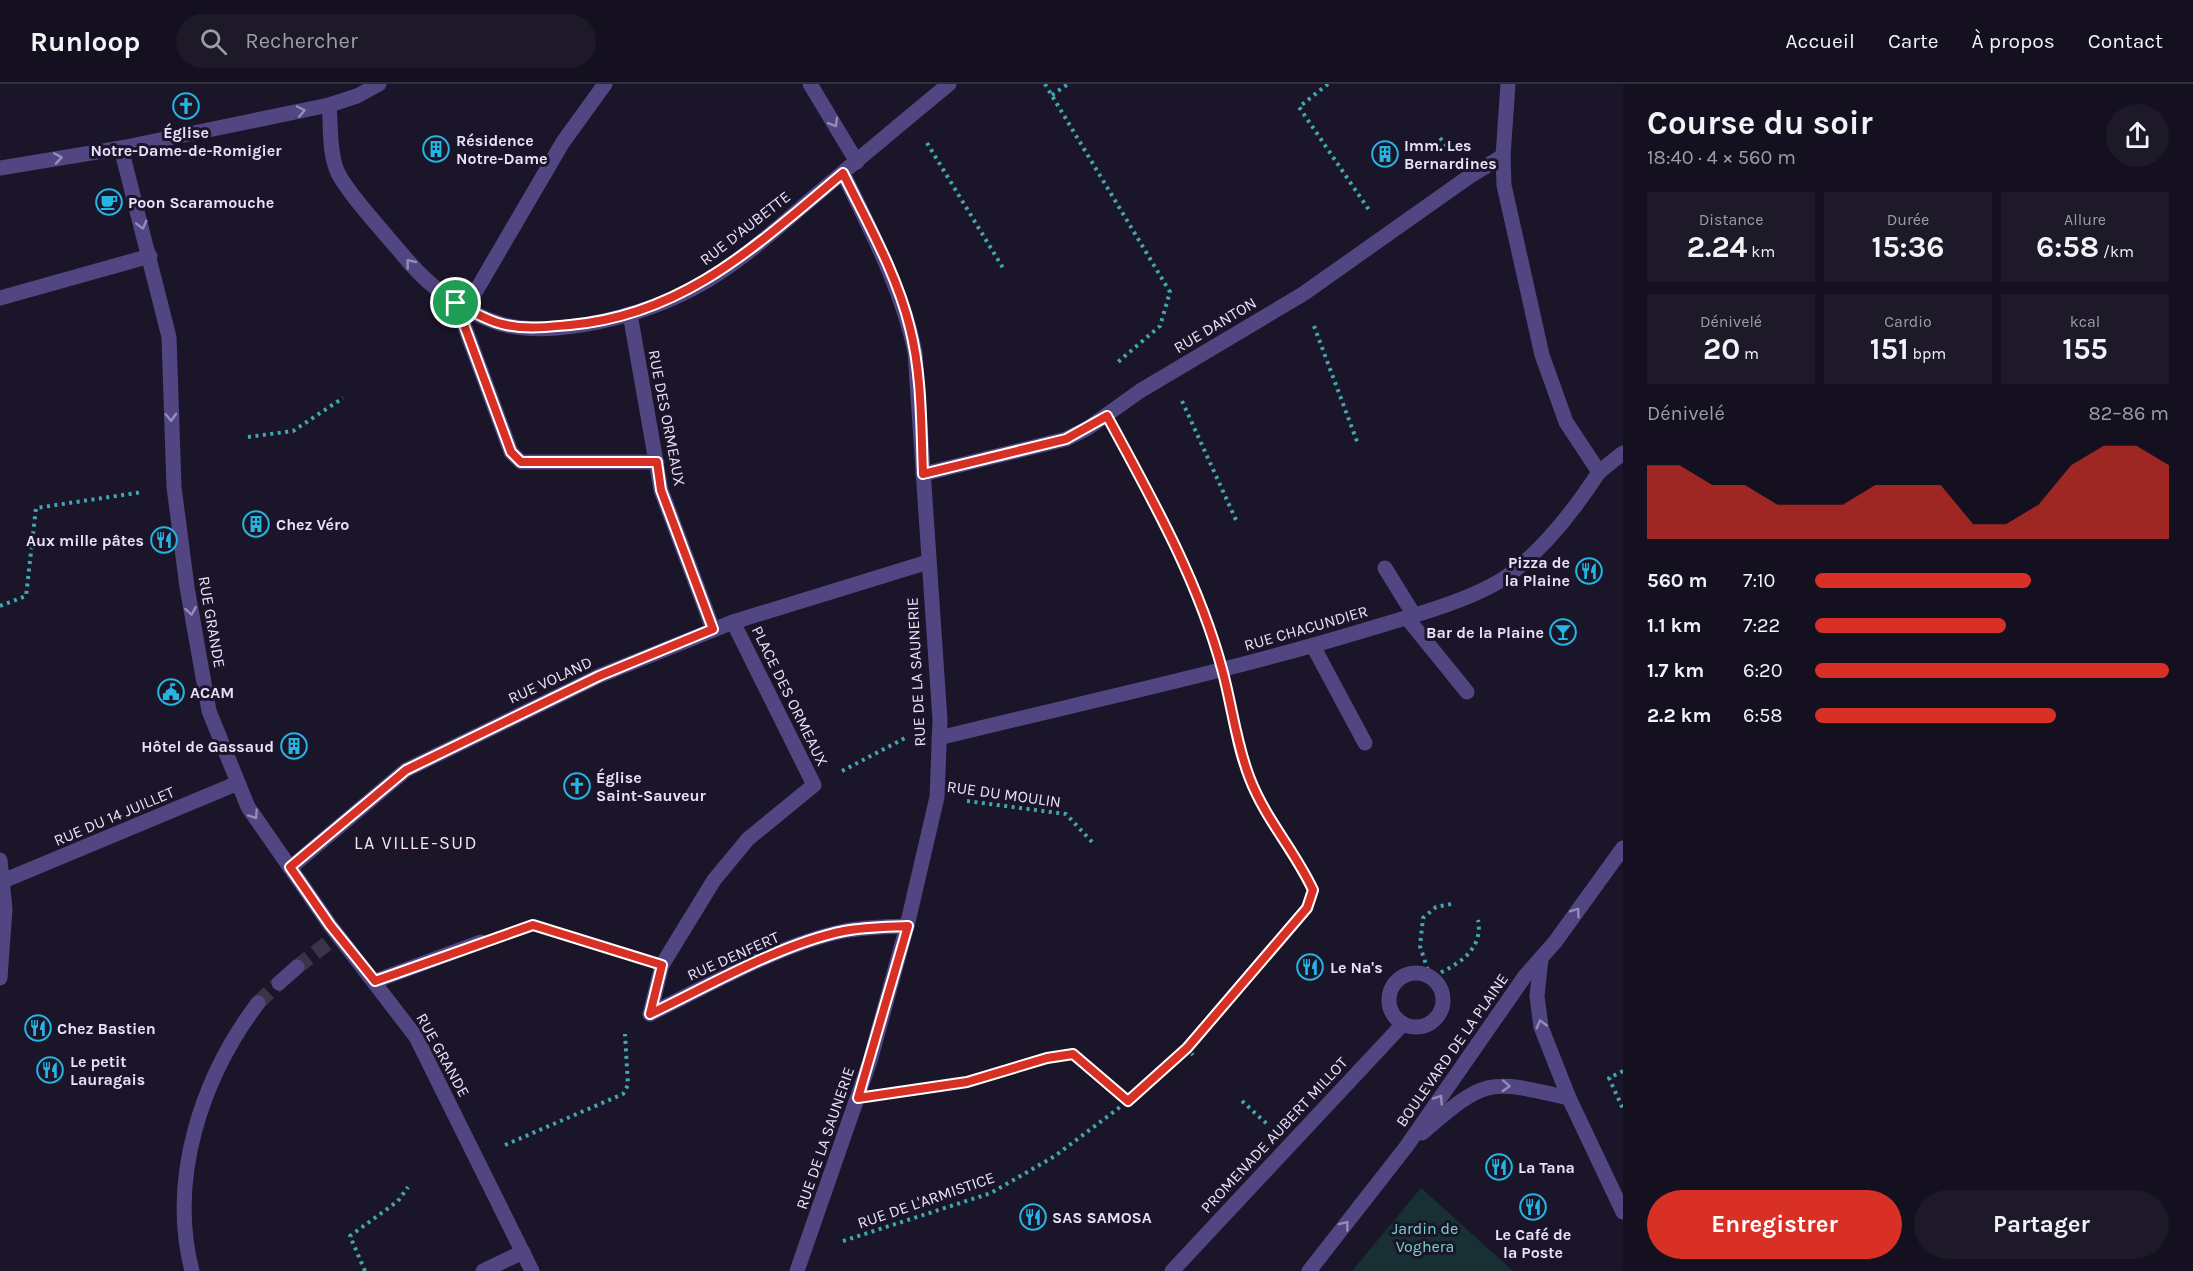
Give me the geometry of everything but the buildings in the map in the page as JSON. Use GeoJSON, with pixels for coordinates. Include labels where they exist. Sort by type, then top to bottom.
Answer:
{"type":"FeatureCollection","features":[{"type":"Feature","properties":{"kind":"street"},"geometry":{"type":"LineString","coordinates":[[0,168],[121,148],[329,105],[357,96],[379,84]]}},
{"type":"Feature","properties":{"kind":"street"},"geometry":{"type":"LineString","coordinates":[[605,84],[563,142],[461,305],[511,452],[517,459],[521,462],[657,462]]}},
{"type":"Feature","properties":{"kind":"street"},"geometry":{"type":"LineString","coordinates":[[810,84],[857,162]]}},
{"type":"Feature","properties":{"kind":"street","name":"RUE D'AUBETTE"},"geometry":{"type":"LineString","coordinates":[[329,105],[334,158],[341,178],[418,273],[461,305],[490,320],[519,327],[584,324],[630,314],[692,289],[754,248],[949,84]]}},
{"type":"Feature","properties":{"kind":"street"},"geometry":{"type":"LineString","coordinates":[[1508,84],[1503,156],[1507,201],[1551,384],[1566,422],[1599,472]]}},
{"type":"Feature","properties":{"kind":"street","name":"RUE GRANDE"},"geometry":{"type":"LineString","coordinates":[[121,148],[169,337],[174,487],[187,587],[210,711],[249,807],[334,938],[375,981],[416,1037],[532,1271]]}},
{"type":"Feature","properties":{"kind":"street","name":"RUE DANTON"},"geometry":{"type":"LineString","coordinates":[[923,474],[1066,439],[1107,416],[1170,373],[1303,294],[1470,176],[1503,156]]}},
{"type":"Feature","properties":{"kind":"street","name":"RUE DE LA SAUNERIE"},"geometry":{"type":"LineString","coordinates":[[797,1271],[858,1098],[908,926],[937,797],[940,720],[918,382],[910,326],[893,281],[843,173]]}},
{"type":"Feature","properties":{"kind":"street"},"geometry":{"type":"LineString","coordinates":[[0,298],[150,256]]}},
{"type":"Feature","properties":{"kind":"street","name":"RUE DES ORMEAUX"},"geometry":{"type":"LineString","coordinates":[[630,314],[661,490],[713,629]]}},
{"type":"Feature","properties":{"kind":"street","name":"RUE CHACUNDIER"},"geometry":{"type":"LineString","coordinates":[[939,738],[1313,646],[1411,616],[1483,589],[1506,576],[1544,541],[1599,472],[1623,453]]}},
{"type":"Feature","properties":{"kind":"street","name":"PLACE DES ORMEAUX"},"geometry":{"type":"LineString","coordinates":[[713,629],[928,562]]}},
{"type":"Feature","properties":{"kind":"street"},"geometry":{"type":"LineString","coordinates":[[1385,568],[1411,616],[1467,692]]}},
{"type":"Feature","properties":{"kind":"street","name":"PLACE DES ORMEAUX"},"geometry":{"type":"LineString","coordinates":[[650,1014],[662,965],[727,862],[748,839],[814,785],[733,622]]}},
{"type":"Feature","properties":{"kind":"street","name":"RUE VOLAND"},"geometry":{"type":"LineString","coordinates":[[290,867],[406,770],[599,676],[713,629]]}},
{"type":"Feature","properties":{"kind":"street"},"geometry":{"type":"LineString","coordinates":[[1313,646],[1365,743]]}},
{"type":"Feature","properties":{"kind":"street","name":"RUE DU 14 JUILLET"},"geometry":{"type":"LineString","coordinates":[[3,881],[238,783]]}},
{"type":"Feature","properties":{"kind":"street","name":"BOULEVARD DE LA PLAINE"},"geometry":{"type":"LineString","coordinates":[[1309,1271],[1406,1147],[1525,976],[1541,959],[1623,848]]}},
{"type":"Feature","properties":{"kind":"street"},"geometry":{"type":"LineString","coordinates":[[0,860],[5,909],[0,978]]}},
{"type":"Feature","properties":{"kind":"street","name":"RUE DENFERT"},"geometry":{"type":"LineString","coordinates":[[650,1014],[767,958],[828,935],[862,928],[908,926]]}},
{"type":"Feature","properties":{"kind":"street"},"geometry":{"type":"LineString","coordinates":[[375,981],[481,942]]}},
{"type":"Feature","properties":{"kind":"street"},"geometry":{"type":"LineString","coordinates":[[1541,959],[1537,996],[1538,1015],[1569,1098],[1623,1212]]}},
{"type":"Feature","properties":{"kind":"street"},"geometry":{"type":"LineString","coordinates":[[279,983],[297,968]]}},
{"type":"Feature","properties":{"kind":"street"},"geometry":{"type":"LineString","coordinates":[[1413,973],[1430,977],[1437,982],[1442,991],[1442,1010],[1437,1017],[1421,1028],[1402,1024],[1391,1012],[1388,1003],[1391,986],[1404,975],[1413,973]]}},
{"type":"Feature","properties":{"kind":"street"},"geometry":{"type":"LineString","coordinates":[[192,1271],[185,1225],[189,1162],[198,1116],[208,1088],[232,1042],[258,1003]]}},
{"type":"Feature","properties":{"kind":"street","name":"PROMENADE AUBERT MILLOT"},"geometry":{"type":"LineString","coordinates":[[1172,1271],[1402,1024]]}},
{"type":"Feature","properties":{"kind":"street"},"geometry":{"type":"LineString","coordinates":[[1406,1147],[1464,1097],[1480,1088],[1497,1085],[1521,1087],[1569,1098]]}},
{"type":"Feature","properties":{"kind":"street"},"geometry":{"type":"LineString","coordinates":[[483,1271],[523,1252]]}},
{"type":"Feature","properties":{"kind":"path"},"geometry":{"type":"LineString","coordinates":[[1045,84],[1170,292],[1160,326],[1118,362]]}},
{"type":"Feature","properties":{"kind":"path"},"geometry":{"type":"LineString","coordinates":[[1052,94],[1068,84]]}},
{"type":"Feature","properties":{"kind":"path"},"geometry":{"type":"LineString","coordinates":[[1328,84],[1299,107],[1387,235]]}},
{"type":"Feature","properties":{"kind":"path"},"geometry":{"type":"LineString","coordinates":[[924,140],[1003,268]]}},
{"type":"Feature","properties":{"kind":"path"},"geometry":{"type":"LineString","coordinates":[[1303,294],[1359,444]]}},
{"type":"Feature","properties":{"kind":"path"},"geometry":{"type":"LineString","coordinates":[[1170,373],[1236,520]]}},
{"type":"Feature","properties":{"kind":"path"},"geometry":{"type":"LineString","coordinates":[[249,437],[292,431],[343,398]]}},
{"type":"Feature","properties":{"kind":"path","name":"RUE DE L'ARMISTICE"},"geometry":{"type":"LineString","coordinates":[[805,1252],[991,1193],[1055,1156],[1128,1101],[1187,1048],[1307,908],[1313,896],[1309,883],[1262,808],[1249,778],[1222,669],[1202,611],[1155,504],[1107,416]]}},
{"type":"Feature","properties":{"kind":"path"},"geometry":{"type":"LineString","coordinates":[[0,606],[26,596],[36,508],[174,487]]}},
{"type":"Feature","properties":{"kind":"path"},"geometry":{"type":"LineString","coordinates":[[814,785],[940,720]]}},
{"type":"Feature","properties":{"kind":"path","name":"RUE DU MOULIN"},"geometry":{"type":"LineString","coordinates":[[937,797],[1066,814],[1092,842]]}},
{"type":"Feature","properties":{"kind":"path"},"geometry":{"type":"LineString","coordinates":[[1451,904],[1436,907],[1424,918],[1420,946],[1430,977],[1455,968],[1472,950],[1480,932],[1478,920]]}},
{"type":"Feature","properties":{"kind":"path"},"geometry":{"type":"LineString","coordinates":[[481,942],[533,925],[662,965]]}},
{"type":"Feature","properties":{"kind":"path"},"geometry":{"type":"LineString","coordinates":[[476,1158],[623,1094],[628,1084],[627,1028],[650,1014]]}},
{"type":"Feature","properties":{"kind":"path"},"geometry":{"type":"LineString","coordinates":[[1187,1048],[1193,1055]]}},
{"type":"Feature","properties":{"kind":"path"},"geometry":{"type":"LineString","coordinates":[[858,1098],[967,1082],[1047,1058],[1073,1054],[1128,1101]]}},
{"type":"Feature","properties":{"kind":"path"},"geometry":{"type":"LineString","coordinates":[[1623,1071],[1609,1078],[1623,1109]]}},
{"type":"Feature","properties":{"kind":"path"},"geometry":{"type":"LineString","coordinates":[[365,1271],[350,1236],[398,1201],[408,1187]]}},
{"type":"Feature","properties":{"kind":"green space","name":"Jardin de Voghera"},"geometry":{"type":"Polygon","coordinates":[[[1421,1188],[1513,1271],[1352,1271],[1421,1188]]]}},
{"type":"Feature","properties":{"kind":"tunnel"},"geometry":{"type":"LineString","coordinates":[[297,967],[329,942]]}},
{"type":"Feature","properties":{"kind":"tunnel"},"geometry":{"type":"LineString","coordinates":[[258,1003],[279,983]]}},
{"type":"Feature","properties":{"kind":"place","name":"Église Notre-Dame-de-Romigier"},"geometry":{"type":"Point","coordinates":[186,106]}},
{"type":"Feature","properties":{"kind":"place","name":"Résidence Notre-Dame"},"geometry":{"type":"Point","coordinates":[436,149]}},
{"type":"Feature","properties":{"kind":"place","name":"Imm. Les Bernardines"},"geometry":{"type":"Point","coordinates":[1385,154]}},
{"type":"Feature","properties":{"kind":"place","name":"Poon Scaramouche"},"geometry":{"type":"Point","coordinates":[109,202]}},
{"type":"Feature","properties":{"kind":"place","name":"Chez Véro"},"geometry":{"type":"Point","coordinates":[256,524]}},
{"type":"Feature","properties":{"kind":"place","name":"Aux mille pâtes"},"geometry":{"type":"Point","coordinates":[164,540]}},
{"type":"Feature","properties":{"kind":"place","name":"Pizza de la Plaine"},"geometry":{"type":"Point","coordinates":[1589,571]}},
{"type":"Feature","properties":{"kind":"place","name":"Bar de la Plaine"},"geometry":{"type":"Point","coordinates":[1563,632]}},
{"type":"Feature","properties":{"kind":"place","name":"ACAM"},"geometry":{"type":"Point","coordinates":[171,692]}},
{"type":"Feature","properties":{"kind":"place","name":"Hôtel de Gassaud"},"geometry":{"type":"Point","coordinates":[294,746]}},
{"type":"Feature","properties":{"kind":"place","name":"Église Saint-Sauveur"},"geometry":{"type":"Point","coordinates":[577,786]}},
{"type":"Feature","properties":{"kind":"place","name":"Le Na's"},"geometry":{"type":"Point","coordinates":[1310,967]}},
{"type":"Feature","properties":{"kind":"place","name":"Chez Bastien"},"geometry":{"type":"Point","coordinates":[38,1028]}},
{"type":"Feature","properties":{"kind":"place","name":"Le petit Lauragais"},"geometry":{"type":"Point","coordinates":[50,1070]}},
{"type":"Feature","properties":{"kind":"place","name":"La Tana"},"geometry":{"type":"Point","coordinates":[1499,1167]}},
{"type":"Feature","properties":{"kind":"place","name":"Le Café de la Poste"},"geometry":{"type":"Point","coordinates":[1533,1207]}},
{"type":"Feature","properties":{"kind":"place","name":"SAS SAMOSA"},"geometry":{"type":"Point","coordinates":[1033,1217]}},
{"type":"Feature","properties":{"kind":"district","name":"LA VILLE-SUD"},"geometry":{"type":"Point","coordinates":[416,843]}},
{"type":"Feature","properties":{"kind":"route"},"geometry":{"type":"LineString","coordinates":[[843,173],[893,281],[910,326],[918,382],[923,474],[1066,439],[1107,416],[1155,504],[1202,611],[1222,669],[1249,778],[1262,808],[1313,890],[1313,896],[1307,908],[1187,1048],[1128,1101],[1073,1054],[1047,1058],[967,1082],[858,1098],[908,926],[862,928],[828,935],[767,958],[650,1014],[662,965],[533,925],[375,981],[330,925],[290,867],[406,770],[599,676],[713,629],[661,490],[657,462],[521,462],[517,459],[511,452],[456,303],[490,320],[519,327],[538,328],[584,324],[630,314],[692,289],[716,275],[754,248],[843,173]]}}]}
